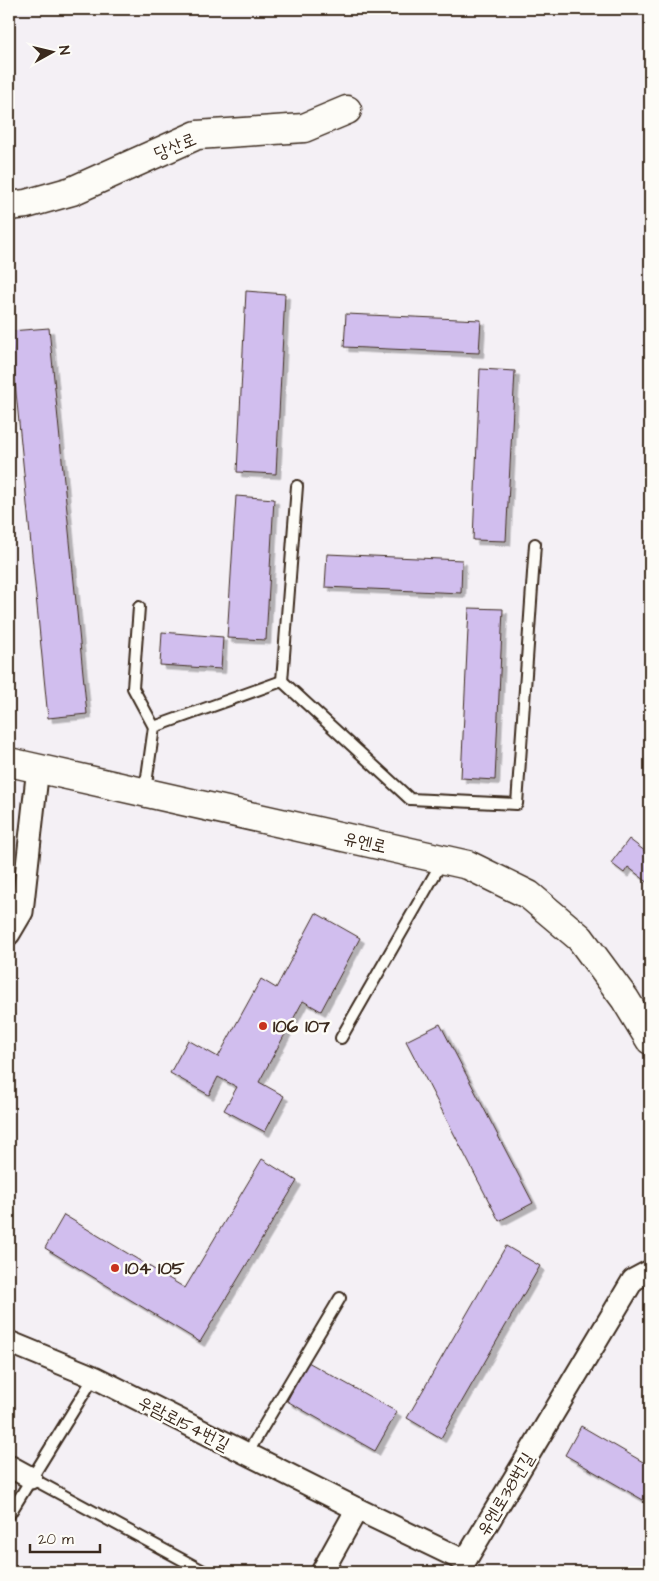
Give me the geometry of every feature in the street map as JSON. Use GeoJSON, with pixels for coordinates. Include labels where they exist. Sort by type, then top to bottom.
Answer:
{"type":"FeatureCollection","features":[{"type":"Feature","properties":{"kind":"main road","name":"당산로"},"geometry":{"type":"LineString","coordinates":[[9,206],[26,204],[72,191],[197,135],[304,128],[347,110]]}},
{"type":"Feature","properties":{"kind":"main road","name":"유엔로"},"geometry":{"type":"LineString","coordinates":[[9,762],[468,864],[529,896],[580,938],[625,999],[650,1040]]}},
{"type":"Feature","properties":{"kind":"street"},"geometry":{"type":"LineString","coordinates":[[9,934],[22,912],[38,767]]}},
{"type":"Feature","properties":{"kind":"street","name":"유엔로38번길"},"geometry":{"type":"LineString","coordinates":[[357,1510],[465,1561],[633,1280],[650,1270]]}},
{"type":"Feature","properties":{"kind":"street","name":"우람로154번길"},"geometry":{"type":"LineString","coordinates":[[9,1342],[94,1377],[357,1510]]}},
{"type":"Feature","properties":{"kind":"street"},"geometry":{"type":"LineString","coordinates":[[9,1466],[31,1478]]}},
{"type":"Feature","properties":{"kind":"street"},"geometry":{"type":"LineString","coordinates":[[322,1572],[357,1510]]}},
{"type":"Feature","properties":{"kind":"lane"},"geometry":{"type":"LineString","coordinates":[[282,682],[297,486]]}},
{"type":"Feature","properties":{"kind":"lane"},"geometry":{"type":"LineString","coordinates":[[282,682],[410,799],[517,804],[535,544]]}},
{"type":"Feature","properties":{"kind":"lane"},"geometry":{"type":"LineString","coordinates":[[139,607],[133,688],[154,726],[144,792]]}},
{"type":"Feature","properties":{"kind":"lane"},"geometry":{"type":"LineString","coordinates":[[154,726],[282,682]]}},
{"type":"Feature","properties":{"kind":"lane"},"geometry":{"type":"LineString","coordinates":[[341,1038],[444,860]]}},
{"type":"Feature","properties":{"kind":"lane"},"geometry":{"type":"LineString","coordinates":[[247,1454],[340,1298]]}},
{"type":"Feature","properties":{"kind":"lane"},"geometry":{"type":"LineString","coordinates":[[9,1515],[94,1377]]}},
{"type":"Feature","properties":{"kind":"lane"},"geometry":{"type":"LineString","coordinates":[[31,1478],[205,1572]]}},
{"type":"Feature","properties":{"kind":"building"},"geometry":{"type":"Polygon","coordinates":[[[246,291],[285,294],[276,474],[237,472],[246,291]]]}},
{"type":"Feature","properties":{"kind":"building"},"geometry":{"type":"Polygon","coordinates":[[[346,314],[481,320],[479,353],[344,347],[346,314]]]}},
{"type":"Feature","properties":{"kind":"building"},"geometry":{"type":"Polygon","coordinates":[[[49,328],[87,714],[48,718],[10,331],[49,328]]]}},
{"type":"Feature","properties":{"kind":"building"},"geometry":{"type":"Polygon","coordinates":[[[480,369],[515,371],[506,541],[473,540],[480,369]]]}},
{"type":"Feature","properties":{"kind":"building"},"geometry":{"type":"Polygon","coordinates":[[[236,496],[274,499],[266,640],[227,638],[236,496]]]}},
{"type":"Feature","properties":{"kind":"building"},"geometry":{"type":"Polygon","coordinates":[[[327,554],[462,560],[461,593],[325,587],[327,554]]]}},
{"type":"Feature","properties":{"kind":"building"},"geometry":{"type":"Polygon","coordinates":[[[469,608],[503,609],[495,780],[461,778],[469,608]]]}},
{"type":"Feature","properties":{"kind":"building"},"geometry":{"type":"Polygon","coordinates":[[[162,632],[223,637],[221,669],[160,665],[162,632]]]}},
{"type":"Feature","properties":{"kind":"building"},"geometry":{"type":"Polygon","coordinates":[[[629,839],[650,855],[650,884],[628,867],[624,873],[611,863],[629,839]]]}},
{"type":"Feature","properties":{"kind":"building","name":"106 107"},"geometry":{"type":"Polygon","coordinates":[[[316,913],[360,938],[321,1011],[303,1001],[259,1082],[284,1096],[265,1132],[224,1110],[237,1087],[218,1077],[209,1095],[170,1073],[188,1040],[218,1057],[261,979],[276,988],[316,913]]]}},
{"type":"Feature","properties":{"kind":"building"},"geometry":{"type":"Polygon","coordinates":[[[440,1024],[533,1203],[499,1221],[406,1041],[440,1024]]]}},
{"type":"Feature","properties":{"kind":"building","name":"104 105"},"geometry":{"type":"Polygon","coordinates":[[[262,1159],[297,1181],[200,1342],[45,1248],[64,1215],[185,1288],[262,1159]]]}},
{"type":"Feature","properties":{"kind":"building"},"geometry":{"type":"Polygon","coordinates":[[[506,1246],[540,1266],[441,1438],[407,1418],[506,1246]]]}},
{"type":"Feature","properties":{"kind":"building"},"geometry":{"type":"Polygon","coordinates":[[[308,1362],[397,1412],[375,1451],[287,1401],[308,1362]]]}},
{"type":"Feature","properties":{"kind":"building"},"geometry":{"type":"Polygon","coordinates":[[[581,1426],[650,1466],[650,1504],[565,1455],[581,1426]]]}},
{"type":"Feature","properties":{"kind":"place","name":"106 107"},"geometry":{"type":"Point","coordinates":[263,1026]}},
{"type":"Feature","properties":{"kind":"place","name":"104 105"},"geometry":{"type":"Point","coordinates":[115,1268]}}]}
